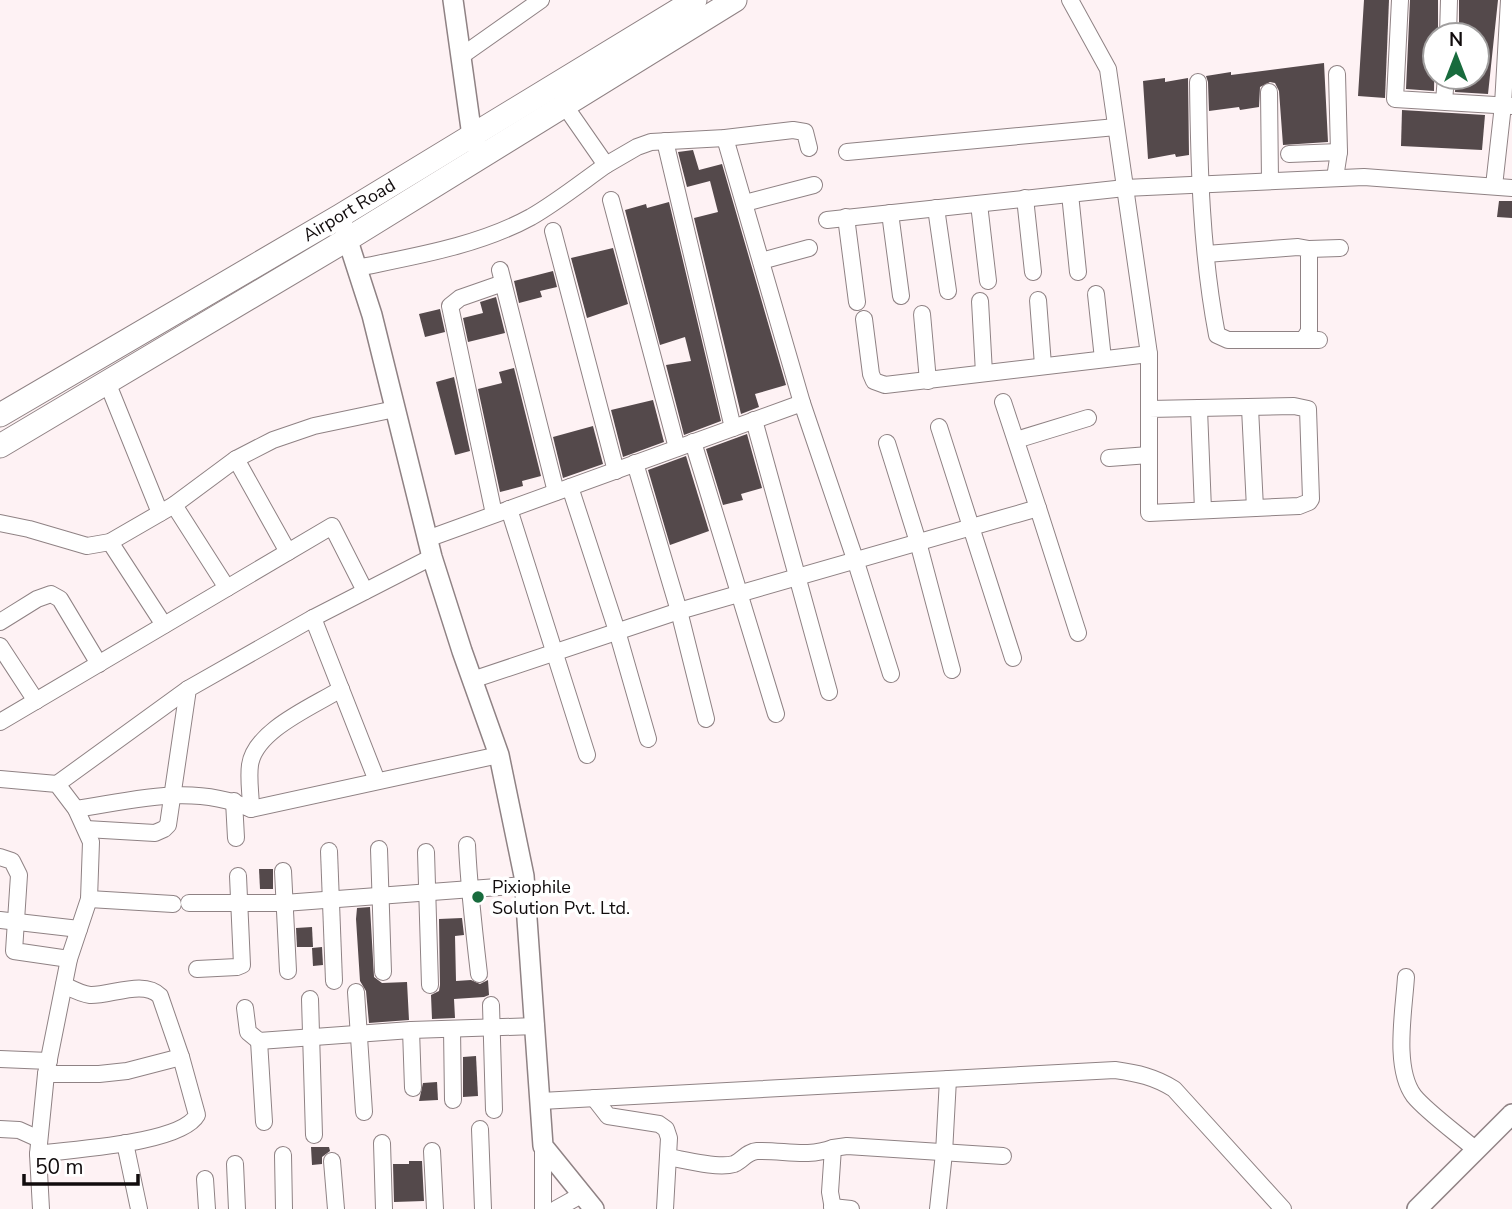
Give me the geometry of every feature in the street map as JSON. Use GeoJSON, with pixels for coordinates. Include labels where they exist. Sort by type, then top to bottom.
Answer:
{"type":"FeatureCollection","features":[{"type":"Feature","properties":{"kind":"main road"},"geometry":{"type":"LineString","coordinates":[[0,446],[348,239],[477,146],[565,106],[735,0]]}},
{"type":"Feature","properties":{"kind":"main road","name":"Airport Road"},"geometry":{"type":"LineString","coordinates":[[0,415],[340,216],[477,146],[682,3]]}},
{"type":"Feature","properties":{"kind":"street"},"geometry":{"type":"LineString","coordinates":[[453,0],[460,57],[477,146]]}},
{"type":"Feature","properties":{"kind":"street"},"geometry":{"type":"LineString","coordinates":[[460,57],[541,0]]}},
{"type":"Feature","properties":{"kind":"street"},"geometry":{"type":"LineString","coordinates":[[1070,0],[1108,69],[1149,354],[1149,409],[1149,513],[1298,506],[1305,505],[1311,499],[1308,409],[1149,409]]}},
{"type":"Feature","properties":{"kind":"street"},"geometry":{"type":"LineString","coordinates":[[1400,0],[1395,99],[1507,105]]}},
{"type":"Feature","properties":{"kind":"street"},"geometry":{"type":"LineString","coordinates":[[1448,21],[1449,0]]}},
{"type":"Feature","properties":{"kind":"street"},"geometry":{"type":"LineString","coordinates":[[1494,186],[1507,105],[1509,0]]}},
{"type":"Feature","properties":{"kind":"street"},"geometry":{"type":"LineString","coordinates":[[1335,178],[1339,152],[1337,74]]}},
{"type":"Feature","properties":{"kind":"street"},"geometry":{"type":"LineString","coordinates":[[1198,82],[1200,185],[1206,254],[1216,330],[1221,339],[1312,339],[1309,331],[1309,249]]}},
{"type":"Feature","properties":{"kind":"street"},"geometry":{"type":"LineString","coordinates":[[1444,102],[1445,91]]}},
{"type":"Feature","properties":{"kind":"street"},"geometry":{"type":"LineString","coordinates":[[1269,92],[1270,181]]}},
{"type":"Feature","properties":{"kind":"street"},"geometry":{"type":"LineString","coordinates":[[565,106],[606,165]]}},
{"type":"Feature","properties":{"kind":"street"},"geometry":{"type":"LineString","coordinates":[[847,152],[1116,127]]}},
{"type":"Feature","properties":{"kind":"street"},"geometry":{"type":"LineString","coordinates":[[357,268],[432,253],[488,235],[531,217],[637,147],[665,141],[798,130],[805,132],[809,148]]}},
{"type":"Feature","properties":{"kind":"street"},"geometry":{"type":"LineString","coordinates":[[725,138],[802,403],[891,674]]}},
{"type":"Feature","properties":{"kind":"street"},"geometry":{"type":"LineString","coordinates":[[665,141],[733,428]]}},
{"type":"Feature","properties":{"kind":"street"},"geometry":{"type":"LineString","coordinates":[[1289,154],[1339,152]]}},
{"type":"Feature","properties":{"kind":"street"},"geometry":{"type":"LineString","coordinates":[[827,219],[1125,188],[1270,181],[1364,177],[1512,187]]}},
{"type":"Feature","properties":{"kind":"street"},"geometry":{"type":"LineString","coordinates":[[745,203],[814,185]]}},
{"type":"Feature","properties":{"kind":"street"},"geometry":{"type":"LineString","coordinates":[[1070,194],[1079,272]]}},
{"type":"Feature","properties":{"kind":"street"},"geometry":{"type":"LineString","coordinates":[[1025,198],[1032,272]]}},
{"type":"Feature","properties":{"kind":"street"},"geometry":{"type":"LineString","coordinates":[[611,200],[677,448]]}},
{"type":"Feature","properties":{"kind":"street"},"geometry":{"type":"LineString","coordinates":[[979,204],[988,281]]}},
{"type":"Feature","properties":{"kind":"street"},"geometry":{"type":"LineString","coordinates":[[936,208],[948,291]]}},
{"type":"Feature","properties":{"kind":"street"},"geometry":{"type":"LineString","coordinates":[[890,212],[901,296]]}},
{"type":"Feature","properties":{"kind":"street"},"geometry":{"type":"LineString","coordinates":[[340,216],[372,315],[430,548],[499,755],[525,885],[541,1101],[543,1209]]}},
{"type":"Feature","properties":{"kind":"street"},"geometry":{"type":"LineString","coordinates":[[846,217],[857,302]]}},
{"type":"Feature","properties":{"kind":"street"},"geometry":{"type":"LineString","coordinates":[[553,231],[616,471]]}},
{"type":"Feature","properties":{"kind":"street"},"geometry":{"type":"LineString","coordinates":[[1206,254],[1298,247],[1340,248]]}},
{"type":"Feature","properties":{"kind":"street"},"geometry":{"type":"LineString","coordinates":[[761,261],[809,248]]}},
{"type":"Feature","properties":{"kind":"street"},"geometry":{"type":"LineString","coordinates":[[587,755],[502,511],[450,306],[501,277],[563,489],[617,631],[648,739]]}},
{"type":"Feature","properties":{"kind":"street"},"geometry":{"type":"LineString","coordinates":[[1096,295],[1103,359]]}},
{"type":"Feature","properties":{"kind":"street"},"geometry":{"type":"LineString","coordinates":[[1038,300],[1042,365]]}},
{"type":"Feature","properties":{"kind":"street"},"geometry":{"type":"LineString","coordinates":[[980,302],[984,373]]}},
{"type":"Feature","properties":{"kind":"street"},"geometry":{"type":"LineString","coordinates":[[922,314],[929,381]]}},
{"type":"Feature","properties":{"kind":"street"},"geometry":{"type":"LineString","coordinates":[[864,319],[869,365],[874,381],[885,385],[1149,354]]}},
{"type":"Feature","properties":{"kind":"street"},"geometry":{"type":"LineString","coordinates":[[107,382],[167,509],[227,588]]}},
{"type":"Feature","properties":{"kind":"street"},"geometry":{"type":"LineString","coordinates":[[1003,402],[1078,633]]}},
{"type":"Feature","properties":{"kind":"street"},"geometry":{"type":"LineString","coordinates":[[0,779],[57,784],[188,690],[365,591],[430,548],[502,511],[802,403]]}},
{"type":"Feature","properties":{"kind":"street"},"geometry":{"type":"LineString","coordinates":[[1250,408],[1255,508]]}},
{"type":"Feature","properties":{"kind":"street"},"geometry":{"type":"LineString","coordinates":[[0,523],[87,546],[110,542],[167,509],[236,459],[273,440],[314,426],[394,409]]}},
{"type":"Feature","properties":{"kind":"street"},"geometry":{"type":"LineString","coordinates":[[1199,409],[1203,510]]}},
{"type":"Feature","properties":{"kind":"street"},"geometry":{"type":"LineString","coordinates":[[1016,440],[1087,418]]}},
{"type":"Feature","properties":{"kind":"street"},"geometry":{"type":"LineString","coordinates":[[754,420],[829,692]]}},
{"type":"Feature","properties":{"kind":"street"},"geometry":{"type":"LineString","coordinates":[[939,426],[1013,658]]}},
{"type":"Feature","properties":{"kind":"street"},"geometry":{"type":"LineString","coordinates":[[693,442],[776,715]]}},
{"type":"Feature","properties":{"kind":"street"},"geometry":{"type":"LineString","coordinates":[[887,443],[918,542],[952,670]]}},
{"type":"Feature","properties":{"kind":"street"},"geometry":{"type":"LineString","coordinates":[[1109,458],[1149,455]]}},
{"type":"Feature","properties":{"kind":"street"},"geometry":{"type":"LineString","coordinates":[[236,459],[288,552]]}},
{"type":"Feature","properties":{"kind":"street"},"geometry":{"type":"LineString","coordinates":[[635,463],[679,611],[706,719]]}},
{"type":"Feature","properties":{"kind":"street"},"geometry":{"type":"LineString","coordinates":[[472,680],[679,611],[1038,508]]}},
{"type":"Feature","properties":{"kind":"street"},"geometry":{"type":"LineString","coordinates":[[0,722],[332,526],[365,591]]}},
{"type":"Feature","properties":{"kind":"street"},"geometry":{"type":"LineString","coordinates":[[110,542],[164,625]]}},
{"type":"Feature","properties":{"kind":"street"},"geometry":{"type":"LineString","coordinates":[[0,622],[37,599],[51,594],[60,599],[99,664]]}},
{"type":"Feature","properties":{"kind":"street"},"geometry":{"type":"LineString","coordinates":[[313,618],[377,781]]}},
{"type":"Feature","properties":{"kind":"street"},"geometry":{"type":"LineString","coordinates":[[0,646],[36,701]]}},
{"type":"Feature","properties":{"kind":"street"},"geometry":{"type":"LineString","coordinates":[[86,829],[159,832],[168,825],[188,690]]}},
{"type":"Feature","properties":{"kind":"street"},"geometry":{"type":"LineString","coordinates":[[251,809],[250,765],[254,752],[263,739],[273,730],[341,690]]}},
{"type":"Feature","properties":{"kind":"street"},"geometry":{"type":"LineString","coordinates":[[76,809],[172,793],[234,801],[251,809],[499,755]]}},
{"type":"Feature","properties":{"kind":"street"},"geometry":{"type":"LineString","coordinates":[[41,1209],[38,1146],[47,1067],[69,959],[89,899],[90,842],[76,809],[57,784]]}},
{"type":"Feature","properties":{"kind":"street"},"geometry":{"type":"LineString","coordinates":[[234,801],[236,838]]}},
{"type":"Feature","properties":{"kind":"street"},"geometry":{"type":"LineString","coordinates":[[467,845],[479,974]]}},
{"type":"Feature","properties":{"kind":"street"},"geometry":{"type":"LineString","coordinates":[[379,849],[383,972]]}},
{"type":"Feature","properties":{"kind":"street"},"geometry":{"type":"LineString","coordinates":[[329,850],[334,981]]}},
{"type":"Feature","properties":{"kind":"street"},"geometry":{"type":"LineString","coordinates":[[426,852],[430,985]]}},
{"type":"Feature","properties":{"kind":"street"},"geometry":{"type":"LineString","coordinates":[[0,857],[12,861],[19,875],[8,920],[7,950],[69,959]]}},
{"type":"Feature","properties":{"kind":"street"},"geometry":{"type":"LineString","coordinates":[[283,871],[288,971]]}},
{"type":"Feature","properties":{"kind":"street"},"geometry":{"type":"LineString","coordinates":[[197,969],[242,965],[237,876]]}},
{"type":"Feature","properties":{"kind":"street"},"geometry":{"type":"LineString","coordinates":[[89,899],[181,904],[284,903],[525,885]]}},
{"type":"Feature","properties":{"kind":"street"},"geometry":{"type":"LineString","coordinates":[[8,920],[79,929]]}},
{"type":"Feature","properties":{"kind":"street"},"geometry":{"type":"LineString","coordinates":[[1406,977],[1402,1050],[1406,1082],[1414,1096],[1476,1150]]}},
{"type":"Feature","properties":{"kind":"street"},"geometry":{"type":"LineString","coordinates":[[0,1129],[19,1129],[38,1146],[125,1143],[159,1138],[184,1127],[195,1118],[196,1109],[160,996],[144,989],[89,995],[64,985]]}},
{"type":"Feature","properties":{"kind":"street"},"geometry":{"type":"LineString","coordinates":[[356,992],[364,1112]]}},
{"type":"Feature","properties":{"kind":"street"},"geometry":{"type":"LineString","coordinates":[[310,999],[314,1135]]}},
{"type":"Feature","properties":{"kind":"street"},"geometry":{"type":"LineString","coordinates":[[491,1005],[494,1110]]}},
{"type":"Feature","properties":{"kind":"street"},"geometry":{"type":"LineString","coordinates":[[244,1008],[247,1032],[259,1041],[411,1030],[536,1026]]}},
{"type":"Feature","properties":{"kind":"street"},"geometry":{"type":"LineString","coordinates":[[452,1029],[453,1100]]}},
{"type":"Feature","properties":{"kind":"street"},"geometry":{"type":"LineString","coordinates":[[411,1030],[413,1088]]}},
{"type":"Feature","properties":{"kind":"street"},"geometry":{"type":"LineString","coordinates":[[259,1041],[264,1122]]}},
{"type":"Feature","properties":{"kind":"street"},"geometry":{"type":"LineString","coordinates":[[0,1059],[108,1073],[181,1057]]}},
{"type":"Feature","properties":{"kind":"street"},"geometry":{"type":"LineString","coordinates":[[541,1101],[1115,1070],[1157,1079],[1174,1089],[1283,1209]]}},
{"type":"Feature","properties":{"kind":"street"},"geometry":{"type":"LineString","coordinates":[[938,1209],[948,1079]]}},
{"type":"Feature","properties":{"kind":"street"},"geometry":{"type":"LineString","coordinates":[[594,1098],[608,1116],[664,1126],[669,1138],[665,1209]]}},
{"type":"Feature","properties":{"kind":"street"},"geometry":{"type":"LineString","coordinates":[[1417,1209],[1512,1114]]}},
{"type":"Feature","properties":{"kind":"street"},"geometry":{"type":"LineString","coordinates":[[480,1129],[483,1209]]}},
{"type":"Feature","properties":{"kind":"street"},"geometry":{"type":"LineString","coordinates":[[125,1143],[139,1209]]}},
{"type":"Feature","properties":{"kind":"street"},"geometry":{"type":"LineString","coordinates":[[382,1143],[384,1209]]}},
{"type":"Feature","properties":{"kind":"street"},"geometry":{"type":"LineString","coordinates":[[543,1146],[588,1202],[556,1209]]}},
{"type":"Feature","properties":{"kind":"street"},"geometry":{"type":"LineString","coordinates":[[668,1157],[726,1165],[738,1161],[745,1154],[757,1151],[817,1154],[847,1146],[1003,1156]]}},
{"type":"Feature","properties":{"kind":"street"},"geometry":{"type":"LineString","coordinates":[[833,1148],[830,1192],[833,1208],[851,1209]]}},
{"type":"Feature","properties":{"kind":"street"},"geometry":{"type":"LineString","coordinates":[[432,1151],[435,1209]]}},
{"type":"Feature","properties":{"kind":"street"},"geometry":{"type":"LineString","coordinates":[[283,1155],[284,1209]]}},
{"type":"Feature","properties":{"kind":"street"},"geometry":{"type":"LineString","coordinates":[[332,1161],[336,1209]]}},
{"type":"Feature","properties":{"kind":"street"},"geometry":{"type":"LineString","coordinates":[[236,1164],[237,1209]]}},
{"type":"Feature","properties":{"kind":"street"},"geometry":{"type":"LineString","coordinates":[[205,1179],[206,1209]]}},
{"type":"Feature","properties":{"kind":"building"},"geometry":{"type":"Polygon","coordinates":[[[1364,0],[1389,0],[1385,98],[1358,96],[1364,0]]]}},
{"type":"Feature","properties":{"kind":"building"},"geometry":{"type":"Polygon","coordinates":[[[1410,0],[1438,0],[1438,21],[1421,21],[1421,90],[1406,89],[1410,0]]]}},
{"type":"Feature","properties":{"kind":"building"},"geometry":{"type":"Polygon","coordinates":[[[1459,0],[1498,0],[1491,66],[1491,21],[1459,21],[1459,0]]]}},
{"type":"Feature","properties":{"kind":"building"},"geometry":{"type":"Polygon","coordinates":[[[1324,63],[1328,142],[1283,145],[1279,91],[1275,83],[1270,82],[1260,87],[1259,107],[1209,111],[1206,76],[1324,63]]]}},
{"type":"Feature","properties":{"kind":"building"},"geometry":{"type":"Polygon","coordinates":[[[1165,78],[1165,82],[1188,78],[1189,155],[1176,157],[1175,154],[1148,159],[1143,81],[1165,78]]]}},
{"type":"Feature","properties":{"kind":"building"},"geometry":{"type":"Polygon","coordinates":[[[1455,91],[1488,91],[1488,94],[1455,91]]]}},
{"type":"Feature","properties":{"kind":"building"},"geometry":{"type":"Polygon","coordinates":[[[1402,110],[1485,115],[1482,150],[1401,146],[1402,110]]]}},
{"type":"Feature","properties":{"kind":"building"},"geometry":{"type":"Polygon","coordinates":[[[693,150],[699,170],[722,164],[786,385],[755,394],[759,407],[741,414],[694,218],[718,212],[710,181],[687,187],[678,152],[693,150]]]}},
{"type":"Feature","properties":{"kind":"building"},"geometry":{"type":"Polygon","coordinates":[[[1499,201],[1512,201],[1512,218],[1497,217],[1499,201]]]}},
{"type":"Feature","properties":{"kind":"building"},"geometry":{"type":"Polygon","coordinates":[[[669,202],[721,421],[684,435],[666,365],[691,361],[685,337],[660,345],[625,210],[646,204],[647,208],[669,202]]]}},
{"type":"Feature","properties":{"kind":"building"},"geometry":{"type":"Polygon","coordinates":[[[613,248],[628,304],[587,318],[571,258],[613,248]]]}},
{"type":"Feature","properties":{"kind":"building"},"geometry":{"type":"Polygon","coordinates":[[[553,271],[557,287],[540,291],[542,297],[519,303],[514,281],[553,271]]]}},
{"type":"Feature","properties":{"kind":"building"},"geometry":{"type":"Polygon","coordinates":[[[496,297],[505,333],[468,342],[463,318],[483,313],[480,302],[496,297]]]}},
{"type":"Feature","properties":{"kind":"building"},"geometry":{"type":"Polygon","coordinates":[[[440,309],[445,332],[425,337],[419,314],[440,309]]]}},
{"type":"Feature","properties":{"kind":"building"},"geometry":{"type":"Polygon","coordinates":[[[514,368],[541,476],[522,481],[523,486],[500,492],[478,389],[502,383],[499,372],[514,368]]]}},
{"type":"Feature","properties":{"kind":"building"},"geometry":{"type":"Polygon","coordinates":[[[454,377],[470,451],[455,455],[436,382],[454,377]]]}},
{"type":"Feature","properties":{"kind":"building"},"geometry":{"type":"Polygon","coordinates":[[[653,400],[664,442],[623,457],[611,410],[653,400]]]}},
{"type":"Feature","properties":{"kind":"building"},"geometry":{"type":"Polygon","coordinates":[[[593,426],[603,464],[563,478],[553,437],[593,426]]]}},
{"type":"Feature","properties":{"kind":"building"},"geometry":{"type":"Polygon","coordinates":[[[747,434],[762,488],[741,494],[743,500],[723,505],[706,449],[747,434]]]}},
{"type":"Feature","properties":{"kind":"building"},"geometry":{"type":"Polygon","coordinates":[[[686,456],[709,531],[670,545],[648,470],[686,456]]]}},
{"type":"Feature","properties":{"kind":"building"},"geometry":{"type":"Polygon","coordinates":[[[259,869],[273,869],[273,889],[260,889],[259,869]]]}},
{"type":"Feature","properties":{"kind":"building"},"geometry":{"type":"Polygon","coordinates":[[[370,907],[374,977],[382,983],[407,982],[409,1020],[369,1023],[366,991],[360,981],[356,919],[357,908],[370,907]]]}},
{"type":"Feature","properties":{"kind":"building"},"geometry":{"type":"Polygon","coordinates":[[[462,918],[464,935],[455,936],[456,981],[471,980],[480,984],[488,980],[489,995],[454,999],[455,1018],[432,1019],[431,995],[439,991],[440,985],[439,919],[462,918]]]}},
{"type":"Feature","properties":{"kind":"building"},"geometry":{"type":"Polygon","coordinates":[[[312,927],[313,947],[297,947],[296,928],[312,927]]]}},
{"type":"Feature","properties":{"kind":"building"},"geometry":{"type":"Polygon","coordinates":[[[322,947],[323,965],[313,966],[312,948],[322,947]]]}},
{"type":"Feature","properties":{"kind":"building"},"geometry":{"type":"Polygon","coordinates":[[[476,1056],[478,1096],[463,1097],[463,1057],[476,1056]]]}},
{"type":"Feature","properties":{"kind":"building"},"geometry":{"type":"Polygon","coordinates":[[[437,1082],[438,1100],[419,1101],[423,1083],[437,1082]]]}},
{"type":"Feature","properties":{"kind":"building"},"geometry":{"type":"Polygon","coordinates":[[[311,1147],[329,1147],[330,1151],[322,1157],[322,1164],[312,1165],[311,1147]]]}},
{"type":"Feature","properties":{"kind":"building"},"geometry":{"type":"Polygon","coordinates":[[[409,1161],[422,1161],[424,1201],[394,1202],[393,1164],[409,1164],[409,1161]]]}},
{"type":"Feature","properties":{"kind":"place","name":"Pixiophile Solution Pvt. Ltd."},"geometry":{"type":"Point","coordinates":[478,897]}}]}
